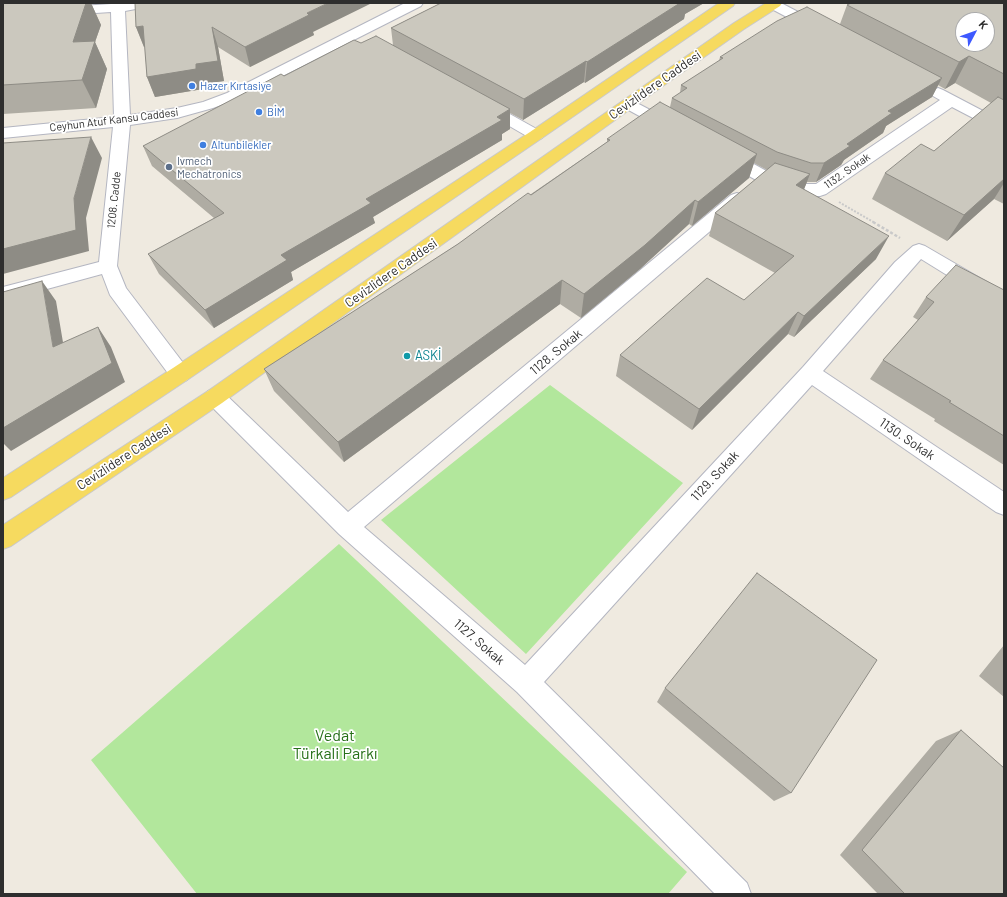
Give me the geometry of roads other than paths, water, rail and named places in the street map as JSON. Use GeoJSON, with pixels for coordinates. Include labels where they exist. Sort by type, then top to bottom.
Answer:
{"type":"FeatureCollection","features":[{"type":"Feature","properties":{"kind":"main road","name":"Cevizlidere Caddesi"},"geometry":{"type":"LineString","coordinates":[[3,490],[180,374],[536,135],[728,3]]}},
{"type":"Feature","properties":{"kind":"main road","name":"Cevizlidere Caddesi"},"geometry":{"type":"LineString","coordinates":[[3,538],[215,397],[738,26],[777,3]]}},
{"type":"Feature","properties":{"kind":"street"},"geometry":{"type":"LineString","coordinates":[[49,12],[147,3]]}},
{"type":"Feature","properties":{"kind":"street","name":"Ceyhun Atuf Kansu Caddesi"},"geometry":{"type":"LineString","coordinates":[[3,132],[122,121],[177,113],[232,96],[416,3]]}},
{"type":"Feature","properties":{"kind":"street"},"geometry":{"type":"LineString","coordinates":[[777,3],[828,34]]}},
{"type":"Feature","properties":{"kind":"street","name":"1208. Cadde"},"geometry":{"type":"LineString","coordinates":[[118,6],[122,121],[108,266],[117,290],[180,374]]}},
{"type":"Feature","properties":{"kind":"street"},"geometry":{"type":"LineString","coordinates":[[355,35],[368,43]]}},
{"type":"Feature","properties":{"kind":"street"},"geometry":{"type":"LineString","coordinates":[[923,85],[1004,128]]}},
{"type":"Feature","properties":{"kind":"street"},"geometry":{"type":"LineString","coordinates":[[473,100],[536,135]]}},
{"type":"Feature","properties":{"kind":"street","name":"1132. Sokak"},"geometry":{"type":"LineString","coordinates":[[709,148],[764,177],[802,190],[820,190],[951,100]]}},
{"type":"Feature","properties":{"kind":"street"},"geometry":{"type":"LineString","coordinates":[[628,104],[682,133]]}},
{"type":"Feature","properties":{"kind":"street","name":"1128. Sokak"},"geometry":{"type":"LineString","coordinates":[[347,527],[764,177]]}},
{"type":"Feature","properties":{"kind":"street","name":"1129. Sokak"},"geometry":{"type":"LineString","coordinates":[[526,683],[810,373],[902,266],[919,250],[1004,301]]}},
{"type":"Feature","properties":{"kind":"street"},"geometry":{"type":"LineString","coordinates":[[3,294],[108,266]]}},
{"type":"Feature","properties":{"kind":"street","name":"1130. Sokak"},"geometry":{"type":"LineString","coordinates":[[810,373],[1004,505]]}},
{"type":"Feature","properties":{"kind":"street","name":"1127. Sokak"},"geometry":{"type":"LineString","coordinates":[[215,397],[347,527],[526,683],[736,894]]}},
{"type":"Feature","properties":{"kind":"place","name":"Hazer Kırtasiye"},"geometry":{"type":"Point","coordinates":[192,86]}},
{"type":"Feature","properties":{"kind":"place","name":"BİM"},"geometry":{"type":"Point","coordinates":[259,112]}},
{"type":"Feature","properties":{"kind":"place","name":"Altunbilekler"},"geometry":{"type":"Point","coordinates":[203,145]}},
{"type":"Feature","properties":{"kind":"place","name":"Ivmech Mechatronics"},"geometry":{"type":"Point","coordinates":[169,167]}},
{"type":"Feature","properties":{"kind":"place","name":"ASKİ"},"geometry":{"type":"Point","coordinates":[407,356]}},
{"type":"Feature","properties":{"kind":"park label","name":"Vedat Türkali Parkı"},"geometry":{"type":"Point","coordinates":[335,745]}}]}
